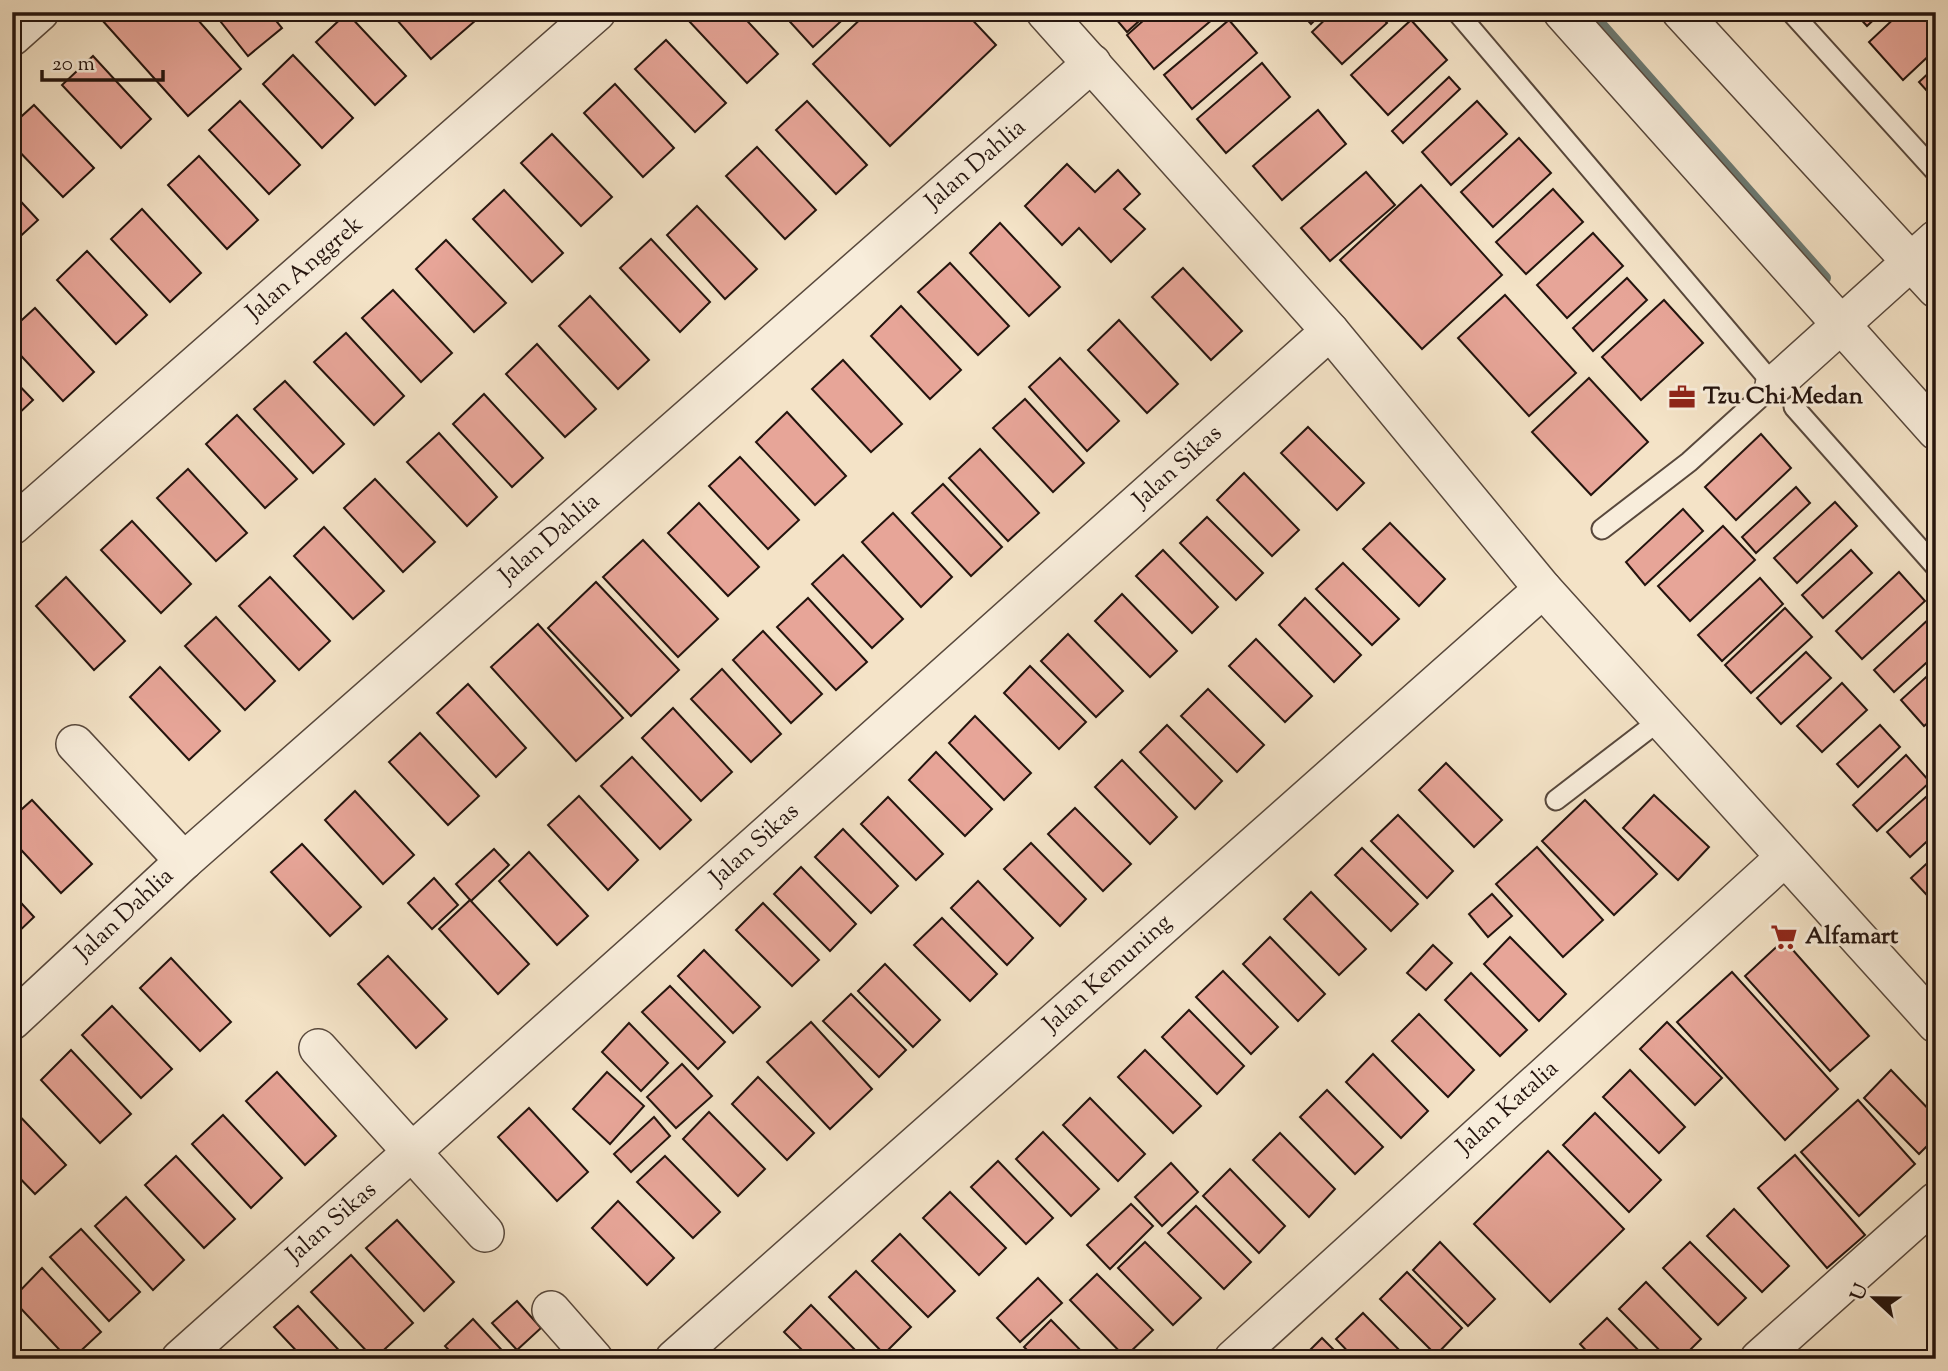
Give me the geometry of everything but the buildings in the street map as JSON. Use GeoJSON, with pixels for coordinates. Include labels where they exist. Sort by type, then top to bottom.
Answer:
{"type":"FeatureCollection","features":[{"type":"Feature","properties":{"kind":"street"},"geometry":{"type":"LineString","coordinates":[[12,37],[40,12]]}},
{"type":"Feature","properties":{"kind":"street","name":"Jalan Anggrek"},"geometry":{"type":"LineString","coordinates":[[12,526],[597,12]]}},
{"type":"Feature","properties":{"kind":"street"},"geometry":{"type":"LineString","coordinates":[[1045,12],[1330,331],[1543,589],[1936,1024]]}},
{"type":"Feature","properties":{"kind":"street"},"geometry":{"type":"LineString","coordinates":[[1562,12],[1936,431]]}},
{"type":"Feature","properties":{"kind":"street"},"geometry":{"type":"LineString","coordinates":[[1681,12],[1923,249],[1936,289]]}},
{"type":"Feature","properties":{"kind":"street","name":"Jalan Dahlia"},"geometry":{"type":"LineString","coordinates":[[12,1021],[184,861],[1092,63]]}},
{"type":"Feature","properties":{"kind":"street"},"geometry":{"type":"LineString","coordinates":[[1784,396],[1840,324],[1923,249]]}},
{"type":"Feature","properties":{"kind":"street","name":"Jalan Sikas"},"geometry":{"type":"LineString","coordinates":[[180,1359],[1330,331]]}},
{"type":"Feature","properties":{"kind":"street","name":"Jalan Kemuning"},"geometry":{"type":"LineString","coordinates":[[674,1359],[1543,589]]}},
{"type":"Feature","properties":{"kind":"street"},"geometry":{"type":"LineString","coordinates":[[75,744],[184,861]]}},
{"type":"Feature","properties":{"kind":"street","name":"Jalan Katalia"},"geometry":{"type":"LineString","coordinates":[[1233,1359],[1784,858]]}},
{"type":"Feature","properties":{"kind":"street"},"geometry":{"type":"LineString","coordinates":[[318,1048],[414,1151],[485,1233]]}},
{"type":"Feature","properties":{"kind":"street"},"geometry":{"type":"LineString","coordinates":[[1759,1359],[1936,1201]]}},
{"type":"Feature","properties":{"kind":"street"},"geometry":{"type":"LineString","coordinates":[[551,1310],[593,1359]]}},
{"type":"Feature","properties":{"kind":"lane"},"geometry":{"type":"LineString","coordinates":[[1457,12],[1784,396],[1936,567]]}},
{"type":"Feature","properties":{"kind":"lane"},"geometry":{"type":"LineString","coordinates":[[1791,12],[1936,172]]}},
{"type":"Feature","properties":{"kind":"lane"},"geometry":{"type":"LineString","coordinates":[[1602,529],[1689,462],[1784,396]]}},
{"type":"Feature","properties":{"kind":"lane"},"geometry":{"type":"LineString","coordinates":[[1556,800],[1660,720]]}},
{"type":"Feature","properties":{"kind":"waterway"},"geometry":{"type":"LineString","coordinates":[[1590,12],[1825,278]]}},
{"type":"Feature","properties":{"kind":"place","name":"Tzu Chi Medan"},"geometry":{"type":"Point","coordinates":[1682,397]}},
{"type":"Feature","properties":{"kind":"place","name":"Alfamart"},"geometry":{"type":"Point","coordinates":[1784,937]}}]}
